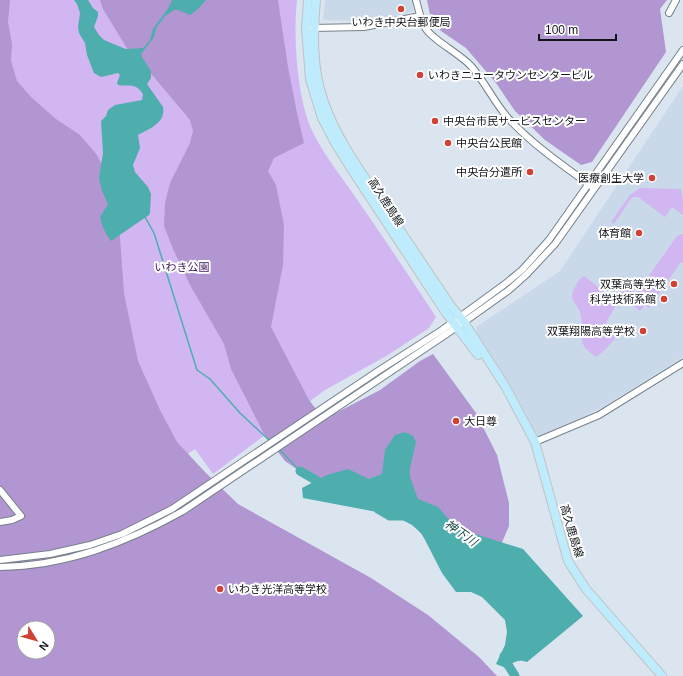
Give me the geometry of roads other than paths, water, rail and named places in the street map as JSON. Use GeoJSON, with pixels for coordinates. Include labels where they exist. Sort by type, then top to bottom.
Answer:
{"type":"FeatureCollection","features":[{"type":"Feature","properties":{"kind":"main road","name":"高久鹿島線"},"geometry":{"type":"LineString","coordinates":[[308,0],[315,64],[324,101],[337,132],[360,171],[451,306],[458,322],[470,334],[517,406],[535,442],[568,561],[586,589],[662,676]]}},
{"type":"Feature","properties":{"kind":"main road","name":"高久鹿島線"},"geometry":{"type":"LineString","coordinates":[[310,28],[316,0]]}},
{"type":"Feature","properties":{"kind":"street"},"geometry":{"type":"LineString","coordinates":[[416,0],[420,16],[426,30],[460,55],[470,65],[508,118],[527,137],[565,168],[594,188]]}},
{"type":"Feature","properties":{"kind":"street"},"geometry":{"type":"LineString","coordinates":[[669,13],[676,0]]}},
{"type":"Feature","properties":{"kind":"street"},"geometry":{"type":"LineString","coordinates":[[310,28],[364,27],[420,16]]}},
{"type":"Feature","properties":{"kind":"street"},"geometry":{"type":"LineString","coordinates":[[0,567],[42,563],[85,554],[127,540],[156,526],[183,511],[458,322],[522,270],[535,257],[549,240],[683,50]]}},
{"type":"Feature","properties":{"kind":"street"},"geometry":{"type":"LineString","coordinates":[[0,560],[50,554],[83,547],[122,534],[140,526],[191,498],[509,290],[542,259],[555,244],[683,64]]}},
{"type":"Feature","properties":{"kind":"street"},"geometry":{"type":"LineString","coordinates":[[535,442],[599,415],[683,363]]}},
{"type":"Feature","properties":{"kind":"street"},"geometry":{"type":"LineString","coordinates":[[0,490],[21,516],[12,520],[0,522]]}},
{"type":"Feature","properties":{"kind":"street"},"geometry":{"type":"LineString","coordinates":[[83,547],[85,554]]}},
{"type":"Feature","properties":{"kind":"water"},"geometry":{"type":"Polygon","coordinates":[[[74,0],[88,0],[93,8],[98,12],[94,27],[99,35],[104,40],[126,49],[143,48],[150,40],[153,29],[169,7],[172,0],[206,0],[190,15],[174,10],[165,16],[156,28],[154,37],[141,54],[151,71],[151,78],[147,84],[163,107],[162,117],[156,125],[138,135],[140,148],[133,165],[135,172],[148,187],[151,194],[150,213],[111,241],[104,229],[100,217],[108,204],[102,191],[99,178],[103,153],[101,121],[106,116],[108,110],[115,105],[142,100],[143,94],[134,86],[118,85],[117,83],[120,75],[118,73],[101,77],[94,73],[87,55],[85,43],[79,33],[78,27],[80,13],[74,0]]]}},
{"type":"Feature","properties":{"kind":"water"},"geometry":{"type":"Polygon","coordinates":[[[405,432],[413,436],[416,442],[410,468],[410,477],[418,499],[438,507],[458,530],[466,531],[523,549],[583,616],[527,662],[516,662],[506,668],[496,664],[505,645],[507,632],[505,620],[482,597],[471,592],[456,592],[442,573],[422,534],[412,525],[393,515],[303,498],[302,488],[327,475],[348,469],[369,479],[382,474],[385,450],[395,435],[405,432]]]}},
{"type":"Feature","properties":{"kind":"waterway"},"geometry":{"type":"LineString","coordinates":[[145,217],[154,233],[197,370],[210,379],[240,413],[270,441]]}},
{"type":"Feature","properties":{"kind":"waterway"},"geometry":{"type":"LineString","coordinates":[[279,449],[300,471]]}},
{"type":"Feature","properties":{"kind":"waterway","name":"神下川"},"geometry":{"type":"LineString","coordinates":[[300,471],[326,486]]}},
{"type":"Feature","properties":{"kind":"waterway","name":"神下川"},"geometry":{"type":"LineString","coordinates":[[378,509],[390,516],[406,516]]}},
{"type":"Feature","properties":{"kind":"waterway","name":"神下川"},"geometry":{"type":"LineString","coordinates":[[504,656],[515,676]]}},
{"type":"Feature","properties":{"kind":"place","name":"いわき中央台郵便局"},"geometry":{"type":"Point","coordinates":[401,9]}},
{"type":"Feature","properties":{"kind":"place","name":"いわきニュータウンセンタービル"},"geometry":{"type":"Point","coordinates":[420,75]}},
{"type":"Feature","properties":{"kind":"place","name":"中央台市民サービスセンター"},"geometry":{"type":"Point","coordinates":[435,121]}},
{"type":"Feature","properties":{"kind":"place","name":"中央台公民館"},"geometry":{"type":"Point","coordinates":[448,143]}},
{"type":"Feature","properties":{"kind":"place","name":"中央台分遣所"},"geometry":{"type":"Point","coordinates":[530,172]}},
{"type":"Feature","properties":{"kind":"place","name":"医療創生大学"},"geometry":{"type":"Point","coordinates":[652,178]}},
{"type":"Feature","properties":{"kind":"place","name":"体育館"},"geometry":{"type":"Point","coordinates":[639,233]}},
{"type":"Feature","properties":{"kind":"place","name":"双葉高等学校"},"geometry":{"type":"Point","coordinates":[674,284]}},
{"type":"Feature","properties":{"kind":"place","name":"科学技術系館"},"geometry":{"type":"Point","coordinates":[664,299]}},
{"type":"Feature","properties":{"kind":"place","name":"双葉翔陽高等学校"},"geometry":{"type":"Point","coordinates":[643,331]}},
{"type":"Feature","properties":{"kind":"place","name":"大日尊"},"geometry":{"type":"Point","coordinates":[456,421]}},
{"type":"Feature","properties":{"kind":"place","name":"いわき光洋高等学校"},"geometry":{"type":"Point","coordinates":[220,589]}},
{"type":"Feature","properties":{"kind":"park label","name":"いわき公園"},"geometry":{"type":"Point","coordinates":[182,267]}}]}
